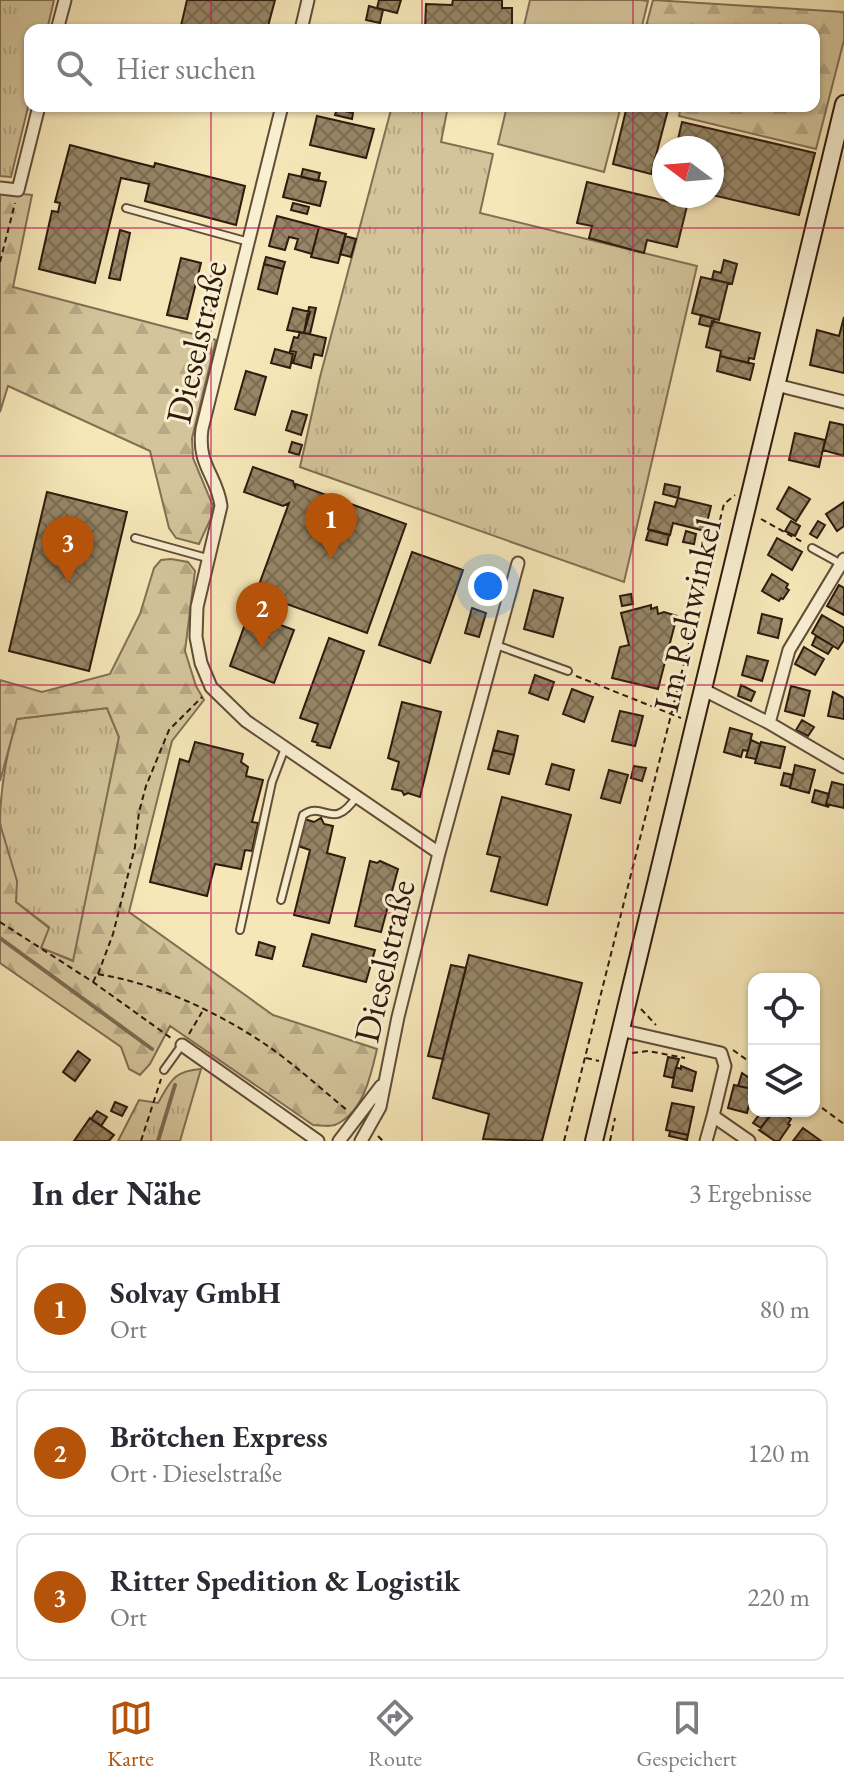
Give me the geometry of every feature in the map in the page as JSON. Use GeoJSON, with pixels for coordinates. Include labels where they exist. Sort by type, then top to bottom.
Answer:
{"type":"FeatureCollection","features":[{"type":"Feature","properties":{"kind":"street"},"geometry":{"type":"LineString","coordinates":[[59,24],[65,0]]}},
{"type":"Feature","properties":{"kind":"street"},"geometry":{"type":"LineString","coordinates":[[302,24],[308,0]]}},
{"type":"Feature","properties":{"kind":"street","name":"Im Rehwinkel"},"geometry":{"type":"LineString","coordinates":[[594,1141],[844,104]]}},
{"type":"Feature","properties":{"kind":"street"},"geometry":{"type":"LineString","coordinates":[[0,188],[18,190],[38,112]]}},
{"type":"Feature","properties":{"kind":"street","name":"Dieselstraße"},"geometry":{"type":"LineString","coordinates":[[281,112],[200,444],[201,456],[220,496],[221,506],[197,607],[196,637],[201,663],[211,687],[246,721],[439,853]]}},
{"type":"Feature","properties":{"kind":"street"},"geometry":{"type":"LineString","coordinates":[[776,385],[844,402]]}},
{"type":"Feature","properties":{"kind":"street"},"geometry":{"type":"LineString","coordinates":[[769,723],[789,650],[842,562]]}},
{"type":"Feature","properties":{"kind":"street","name":"Dieselstraße"},"geometry":{"type":"LineString","coordinates":[[361,1141],[380,1107],[439,853],[518,563]]}},
{"type":"Feature","properties":{"kind":"street"},"geometry":{"type":"LineString","coordinates":[[702,689],[769,723],[844,767]]}},
{"type":"Feature","properties":{"kind":"street"},"geometry":{"type":"LineString","coordinates":[[620,1030],[721,1053],[725,1066],[706,1141]]}},
{"type":"Feature","properties":{"kind":"street"},"geometry":{"type":"LineString","coordinates":[[182,1045],[318,1141]]}},
{"type":"Feature","properties":{"kind":"street","name":"Dieselstraße"},"geometry":{"type":"LineString","coordinates":[[339,1141],[384,1083]]}},
{"type":"Feature","properties":{"kind":"street"},"geometry":{"type":"LineString","coordinates":[[713,1116],[749,1141]]}},
{"type":"Feature","properties":{"kind":"lane"},"geometry":{"type":"LineString","coordinates":[[126,208],[249,242]]}},
{"type":"Feature","properties":{"kind":"lane"},"geometry":{"type":"LineString","coordinates":[[135,538],[207,558]]}},
{"type":"Feature","properties":{"kind":"lane"},"geometry":{"type":"LineString","coordinates":[[812,548],[842,562]]}},
{"type":"Feature","properties":{"kind":"lane"},"geometry":{"type":"LineString","coordinates":[[496,645],[568,671]]}},
{"type":"Feature","properties":{"kind":"lane"},"geometry":{"type":"LineString","coordinates":[[240,930],[272,782],[285,748]]}},
{"type":"Feature","properties":{"kind":"lane"},"geometry":{"type":"LineString","coordinates":[[281,900],[303,815],[316,810],[331,815],[342,813],[357,795]]}},
{"type":"Feature","properties":{"kind":"lane"},"geometry":{"type":"LineString","coordinates":[[164,1070],[182,1045]]}},
{"type":"Feature","properties":{"kind":"path"},"geometry":{"type":"LineString","coordinates":[[0,262],[18,190]]}},
{"type":"Feature","properties":{"kind":"path"},"geometry":{"type":"LineString","coordinates":[[564,1141],[724,504],[735,496],[738,483]]}},
{"type":"Feature","properties":{"kind":"path"},"geometry":{"type":"LineString","coordinates":[[756,516],[812,548]]}},
{"type":"Feature","properties":{"kind":"path"},"geometry":{"type":"LineString","coordinates":[[568,671],[694,724]]}},
{"type":"Feature","properties":{"kind":"path"},"geometry":{"type":"LineString","coordinates":[[93,982],[113,934],[135,847],[146,786],[169,730],[211,687]]}},
{"type":"Feature","properties":{"kind":"path"},"geometry":{"type":"LineString","coordinates":[[0,922],[182,1045],[202,1011]]}},
{"type":"Feature","properties":{"kind":"path"},"geometry":{"type":"LineString","coordinates":[[97,974],[146,985],[263,1043],[357,1118]]}},
{"type":"Feature","properties":{"kind":"path"},"geometry":{"type":"LineString","coordinates":[[641,1008],[655,1025]]}},
{"type":"Feature","properties":{"kind":"path"},"geometry":{"type":"LineString","coordinates":[[731,1048],[748,1061]]}},
{"type":"Feature","properties":{"kind":"path"},"geometry":{"type":"LineString","coordinates":[[632,1053],[648,1051],[694,1060]]}},
{"type":"Feature","properties":{"kind":"path"},"geometry":{"type":"LineString","coordinates":[[141,1141],[164,1070]]}},
{"type":"Feature","properties":{"kind":"path"},"geometry":{"type":"LineString","coordinates":[[820,1106],[844,1124]]}},
{"type":"Feature","properties":{"kind":"path"},"geometry":{"type":"LineString","coordinates":[[369,1127],[383,1141]]}},
{"type":"Feature","properties":{"kind":"green space"},"geometry":{"type":"Polygon","coordinates":[[[0,0],[54,0],[48,24],[24,24],[24,112],[27,112],[11,177],[0,176],[0,0]]]}},
{"type":"Feature","properties":{"kind":"green space"},"geometry":{"type":"Polygon","coordinates":[[[530,0],[648,1],[642,24],[524,24],[530,0]]]}},
{"type":"Feature","properties":{"kind":"green space"},"geometry":{"type":"Polygon","coordinates":[[[653,0],[844,12],[844,40],[816,149],[679,116],[680,112],[820,112],[820,24],[647,24],[653,0]]]}},
{"type":"Feature","properties":{"kind":"green space"},"geometry":{"type":"Polygon","coordinates":[[[390,112],[447,112],[441,142],[493,154],[480,213],[697,266],[624,582],[300,467],[320,377],[390,112]]]}},
{"type":"Feature","properties":{"kind":"green space"},"geometry":{"type":"Polygon","coordinates":[[[506,112],[619,112],[604,172],[498,144],[506,112]]]}},
{"type":"Feature","properties":{"kind":"green space"},"geometry":{"type":"Polygon","coordinates":[[[0,192],[32,195],[13,287],[216,340],[192,438],[193,458],[213,506],[199,544],[176,538],[169,528],[150,451],[8,386],[0,412],[0,192]]]}},
{"type":"Feature","properties":{"kind":"green space"},"geometry":{"type":"Polygon","coordinates":[[[161,560],[188,562],[195,571],[185,651],[204,700],[172,741],[129,912],[273,1015],[377,1049],[369,1080],[355,1109],[333,1125],[313,1125],[170,1026],[150,1064],[140,1075],[129,1069],[121,1047],[0,963],[0,824],[17,881],[16,902],[49,928],[41,948],[73,961],[119,737],[107,708],[17,719],[0,781],[0,680],[42,692],[110,674],[140,614],[154,568],[161,560]]]}},
{"type":"Feature","properties":{"kind":"green space"},"geometry":{"type":"Polygon","coordinates":[[[107,708],[119,737],[74,961],[41,948],[49,927],[16,902],[15,881],[0,823],[3,783],[16,719],[107,708]]]}},
{"type":"Feature","properties":{"kind":"green space"},"geometry":{"type":"Polygon","coordinates":[[[201,1069],[180,1141],[118,1141],[139,1100],[158,1103],[174,1078],[201,1069]]]}},
{"type":"Feature","properties":{"kind":"building"},"geometry":{"type":"Polygon","coordinates":[[[187,0],[275,0],[269,24],[181,24],[187,0]]]}},
{"type":"Feature","properties":{"kind":"building"},"geometry":{"type":"Polygon","coordinates":[[[379,0],[401,0],[397,13],[377,8],[379,0]]]}},
{"type":"Feature","properties":{"kind":"building"},"geometry":{"type":"Polygon","coordinates":[[[453,0],[502,0],[502,8],[512,8],[512,24],[425,24],[426,4],[452,5],[453,0]]]}},
{"type":"Feature","properties":{"kind":"building"},"geometry":{"type":"Polygon","coordinates":[[[369,6],[383,10],[380,23],[366,20],[369,6]]]}},
{"type":"Feature","properties":{"kind":"building"},"geometry":{"type":"Polygon","coordinates":[[[336,112],[353,113],[352,119],[335,115],[336,112]]]}},
{"type":"Feature","properties":{"kind":"building"},"geometry":{"type":"Polygon","coordinates":[[[626,112],[667,112],[661,136],[652,136],[651,174],[613,164],[626,112]]]}},
{"type":"Feature","properties":{"kind":"building"},"geometry":{"type":"Polygon","coordinates":[[[317,116],[374,129],[366,158],[310,145],[317,116]]]}},
{"type":"Feature","properties":{"kind":"building"},"geometry":{"type":"Polygon","coordinates":[[[682,122],[815,153],[799,215],[724,198],[724,136],[679,136],[682,122]]]}},
{"type":"Feature","properties":{"kind":"building"},"geometry":{"type":"Polygon","coordinates":[[[70,145],[245,186],[236,225],[145,201],[149,184],[121,178],[95,283],[39,269],[52,211],[58,212],[60,203],[55,202],[70,145]]]}},
{"type":"Feature","properties":{"kind":"building"},"geometry":{"type":"Polygon","coordinates":[[[303,169],[320,173],[318,181],[301,177],[303,169]]]}},
{"type":"Feature","properties":{"kind":"building"},"geometry":{"type":"Polygon","coordinates":[[[289,174],[326,182],[320,206],[283,197],[289,174]]]}},
{"type":"Feature","properties":{"kind":"building"},"geometry":{"type":"Polygon","coordinates":[[[587,182],[652,198],[652,208],[687,208],[677,247],[647,240],[644,253],[589,238],[592,226],[577,223],[587,182]]]}},
{"type":"Feature","properties":{"kind":"building"},"geometry":{"type":"Polygon","coordinates":[[[293,203],[309,207],[307,214],[291,210],[293,203]]]}},
{"type":"Feature","properties":{"kind":"building"},"geometry":{"type":"Polygon","coordinates":[[[277,216],[319,227],[312,254],[295,249],[298,239],[289,237],[285,250],[269,246],[277,216]]]}},
{"type":"Feature","properties":{"kind":"building"},"geometry":{"type":"Polygon","coordinates":[[[319,227],[346,234],[338,263],[311,257],[319,227]]]}},
{"type":"Feature","properties":{"kind":"building"},"geometry":{"type":"Polygon","coordinates":[[[120,230],[130,233],[120,280],[109,278],[120,230]]]}},
{"type":"Feature","properties":{"kind":"building"},"geometry":{"type":"Polygon","coordinates":[[[345,236],[356,239],[351,257],[340,254],[345,236]]]}},
{"type":"Feature","properties":{"kind":"building"},"geometry":{"type":"Polygon","coordinates":[[[266,257],[285,262],[283,269],[264,264],[266,257]]]}},
{"type":"Feature","properties":{"kind":"building"},"geometry":{"type":"Polygon","coordinates":[[[181,258],[201,263],[187,319],[167,315],[181,258]]]}},
{"type":"Feature","properties":{"kind":"building"},"geometry":{"type":"Polygon","coordinates":[[[724,260],[737,264],[732,284],[712,279],[714,271],[721,273],[724,260]]]}},
{"type":"Feature","properties":{"kind":"building"},"geometry":{"type":"Polygon","coordinates":[[[264,264],[283,269],[277,294],[258,289],[264,264]]]}},
{"type":"Feature","properties":{"kind":"building"},"geometry":{"type":"Polygon","coordinates":[[[701,277],[728,283],[719,320],[692,313],[701,277]]]}},
{"type":"Feature","properties":{"kind":"building"},"geometry":{"type":"Polygon","coordinates":[[[309,307],[316,308],[310,334],[304,333],[309,307]]]}},
{"type":"Feature","properties":{"kind":"building"},"geometry":{"type":"Polygon","coordinates":[[[293,308],[310,312],[304,333],[287,330],[293,308]]]}},
{"type":"Feature","properties":{"kind":"building"},"geometry":{"type":"Polygon","coordinates":[[[701,315],[715,319],[711,327],[699,324],[701,315]]]}},
{"type":"Feature","properties":{"kind":"building"},"geometry":{"type":"Polygon","coordinates":[[[844,317],[844,373],[810,365],[817,330],[839,336],[844,317]]]}},
{"type":"Feature","properties":{"kind":"building"},"geometry":{"type":"Polygon","coordinates":[[[712,321],[760,333],[754,359],[749,358],[748,363],[720,356],[721,351],[706,347],[712,321]]]}},
{"type":"Feature","properties":{"kind":"building"},"geometry":{"type":"Polygon","coordinates":[[[300,332],[326,338],[322,356],[314,354],[311,368],[293,363],[296,352],[290,351],[294,337],[298,338],[300,332]]]}},
{"type":"Feature","properties":{"kind":"building"},"geometry":{"type":"Polygon","coordinates":[[[275,349],[293,354],[290,368],[271,363],[275,349]]]}},
{"type":"Feature","properties":{"kind":"building"},"geometry":{"type":"Polygon","coordinates":[[[720,356],[754,364],[750,380],[717,371],[720,356]]]}},
{"type":"Feature","properties":{"kind":"building"},"geometry":{"type":"Polygon","coordinates":[[[246,371],[266,377],[255,415],[235,409],[246,371]]]}},
{"type":"Feature","properties":{"kind":"building"},"geometry":{"type":"Polygon","coordinates":[[[292,411],[307,415],[301,435],[286,430],[292,411]]]}},
{"type":"Feature","properties":{"kind":"building"},"geometry":{"type":"Polygon","coordinates":[[[830,422],[844,425],[844,456],[823,450],[830,422]]]}},
{"type":"Feature","properties":{"kind":"building"},"geometry":{"type":"Polygon","coordinates":[[[795,433],[825,440],[819,467],[789,460],[795,433]]]}},
{"type":"Feature","properties":{"kind":"building"},"geometry":{"type":"Polygon","coordinates":[[[292,442],[302,445],[299,455],[289,452],[292,442]]]}},
{"type":"Feature","properties":{"kind":"building"},"geometry":{"type":"Polygon","coordinates":[[[253,467],[293,481],[295,487],[296,484],[406,524],[367,633],[256,593],[289,503],[283,506],[244,492],[253,467]]]}},
{"type":"Feature","properties":{"kind":"building"},"geometry":{"type":"Polygon","coordinates":[[[665,484],[680,487],[678,498],[663,494],[665,484]]]}},
{"type":"Feature","properties":{"kind":"building"},"geometry":{"type":"Polygon","coordinates":[[[789,487],[810,499],[796,521],[777,509],[789,487]]]}},
{"type":"Feature","properties":{"kind":"building"},"geometry":{"type":"Polygon","coordinates":[[[47,492],[127,512],[89,671],[9,651],[47,492]]]}},
{"type":"Feature","properties":{"kind":"building"},"geometry":{"type":"Polygon","coordinates":[[[678,498],[711,506],[705,531],[673,523],[670,535],[648,529],[655,502],[675,507],[678,498]]]}},
{"type":"Feature","properties":{"kind":"building"},"geometry":{"type":"Polygon","coordinates":[[[844,502],[844,526],[837,531],[826,514],[844,502]]]}},
{"type":"Feature","properties":{"kind":"building"},"geometry":{"type":"Polygon","coordinates":[[[791,521],[800,526],[795,536],[785,531],[791,521]]]}},
{"type":"Feature","properties":{"kind":"building"},"geometry":{"type":"Polygon","coordinates":[[[818,521],[825,525],[817,538],[810,534],[818,521]]]}},
{"type":"Feature","properties":{"kind":"building"},"geometry":{"type":"Polygon","coordinates":[[[649,530],[669,535],[667,545],[646,540],[649,530]]]}},
{"type":"Feature","properties":{"kind":"building"},"geometry":{"type":"Polygon","coordinates":[[[686,531],[696,534],[694,544],[683,542],[686,531]]]}},
{"type":"Feature","properties":{"kind":"building"},"geometry":{"type":"Polygon","coordinates":[[[777,538],[802,552],[792,570],[768,555],[777,538]]]}},
{"type":"Feature","properties":{"kind":"building"},"geometry":{"type":"Polygon","coordinates":[[[412,552],[463,570],[430,663],[379,645],[412,552]]]}},
{"type":"Feature","properties":{"kind":"building"},"geometry":{"type":"Polygon","coordinates":[[[772,574],[788,584],[786,588],[789,590],[779,601],[762,591],[772,574]]]}},
{"type":"Feature","properties":{"kind":"building"},"geometry":{"type":"Polygon","coordinates":[[[839,585],[844,588],[844,615],[827,606],[839,585]]]}},
{"type":"Feature","properties":{"kind":"building"},"geometry":{"type":"Polygon","coordinates":[[[534,590],[563,598],[553,637],[524,629],[534,590]]]}},
{"type":"Feature","properties":{"kind":"building"},"geometry":{"type":"Polygon","coordinates":[[[631,594],[633,604],[622,606],[620,596],[631,594]]]}},
{"type":"Feature","properties":{"kind":"building"},"geometry":{"type":"Polygon","coordinates":[[[651,605],[651,609],[657,607],[658,614],[664,612],[677,616],[658,689],[612,678],[620,647],[629,645],[621,613],[651,605]]]}},
{"type":"Feature","properties":{"kind":"building"},"geometry":{"type":"Polygon","coordinates":[[[472,608],[486,613],[479,637],[465,633],[472,608]]]}},
{"type":"Feature","properties":{"kind":"building"},"geometry":{"type":"Polygon","coordinates":[[[249,613],[294,630],[274,683],[230,666],[249,613]]]}},
{"type":"Feature","properties":{"kind":"building"},"geometry":{"type":"Polygon","coordinates":[[[762,614],[782,619],[778,638],[758,633],[762,614]]]}},
{"type":"Feature","properties":{"kind":"building"},"geometry":{"type":"Polygon","coordinates":[[[822,615],[844,628],[844,640],[838,649],[812,633],[822,615]]]}},
{"type":"Feature","properties":{"kind":"building"},"geometry":{"type":"Polygon","coordinates":[[[816,636],[833,646],[828,654],[812,645],[816,636]]]}},
{"type":"Feature","properties":{"kind":"building"},"geometry":{"type":"Polygon","coordinates":[[[329,638],[364,651],[330,748],[312,741],[318,724],[300,718],[329,638]]]}},
{"type":"Feature","properties":{"kind":"building"},"geometry":{"type":"Polygon","coordinates":[[[804,647],[824,659],[815,675],[795,664],[804,647]]]}},
{"type":"Feature","properties":{"kind":"building"},"geometry":{"type":"Polygon","coordinates":[[[747,656],[768,661],[762,681],[742,675],[747,656]]]}},
{"type":"Feature","properties":{"kind":"building"},"geometry":{"type":"Polygon","coordinates":[[[535,675],[554,682],[548,700],[529,693],[535,675]]]}},
{"type":"Feature","properties":{"kind":"building"},"geometry":{"type":"Polygon","coordinates":[[[741,685],[755,692],[751,701],[738,696],[741,685]]]}},
{"type":"Feature","properties":{"kind":"building"},"geometry":{"type":"Polygon","coordinates":[[[791,686],[810,691],[804,716],[785,711],[791,686]]]}},
{"type":"Feature","properties":{"kind":"building"},"geometry":{"type":"Polygon","coordinates":[[[572,689],[593,697],[584,722],[563,714],[572,689]]]}},
{"type":"Feature","properties":{"kind":"building"},"geometry":{"type":"Polygon","coordinates":[[[833,692],[844,698],[844,719],[828,716],[833,692]]]}},
{"type":"Feature","properties":{"kind":"building"},"geometry":{"type":"Polygon","coordinates":[[[402,702],[441,712],[420,797],[408,793],[404,795],[402,791],[392,789],[399,762],[388,758],[402,702]]]}},
{"type":"Feature","properties":{"kind":"building"},"geometry":{"type":"Polygon","coordinates":[[[620,711],[643,716],[635,746],[612,741],[620,711]]]}},
{"type":"Feature","properties":{"kind":"building"},"geometry":{"type":"Polygon","coordinates":[[[802,720],[814,727],[808,736],[796,730],[802,720]]]}},
{"type":"Feature","properties":{"kind":"building"},"geometry":{"type":"Polygon","coordinates":[[[730,728],[752,734],[748,751],[743,750],[741,757],[724,752],[730,728]]]}},
{"type":"Feature","properties":{"kind":"building"},"geometry":{"type":"Polygon","coordinates":[[[498,731],[518,736],[514,755],[493,750],[498,731]]]}},
{"type":"Feature","properties":{"kind":"building"},"geometry":{"type":"Polygon","coordinates":[[[751,740],[760,744],[756,759],[746,757],[751,740]]]}},
{"type":"Feature","properties":{"kind":"building"},"geometry":{"type":"Polygon","coordinates":[[[195,742],[243,754],[241,762],[248,767],[246,776],[263,780],[252,822],[258,823],[252,851],[245,850],[241,869],[215,864],[207,896],[150,882],[180,759],[189,762],[195,742]]]}},
{"type":"Feature","properties":{"kind":"building"},"geometry":{"type":"Polygon","coordinates":[[[761,742],[785,747],[780,768],[755,763],[761,742]]]}},
{"type":"Feature","properties":{"kind":"building"},"geometry":{"type":"Polygon","coordinates":[[[493,750],[514,755],[509,774],[488,769],[493,750]]]}},
{"type":"Feature","properties":{"kind":"building"},"geometry":{"type":"Polygon","coordinates":[[[552,764],[574,770],[569,790],[546,784],[552,764]]]}},
{"type":"Feature","properties":{"kind":"building"},"geometry":{"type":"Polygon","coordinates":[[[795,765],[815,770],[809,793],[790,788],[795,765]]]}},
{"type":"Feature","properties":{"kind":"building"},"geometry":{"type":"Polygon","coordinates":[[[634,766],[646,768],[642,781],[631,778],[634,766]]]}},
{"type":"Feature","properties":{"kind":"building"},"geometry":{"type":"Polygon","coordinates":[[[609,770],[628,775],[620,803],[601,798],[609,770]]]}},
{"type":"Feature","properties":{"kind":"building"},"geometry":{"type":"Polygon","coordinates":[[[784,773],[793,775],[790,787],[781,785],[784,773]]]}},
{"type":"Feature","properties":{"kind":"building"},"geometry":{"type":"Polygon","coordinates":[[[832,782],[844,785],[844,808],[826,804],[832,782]]]}},
{"type":"Feature","properties":{"kind":"building"},"geometry":{"type":"Polygon","coordinates":[[[815,790],[829,794],[826,804],[829,807],[812,802],[815,790]]]}},
{"type":"Feature","properties":{"kind":"building"},"geometry":{"type":"Polygon","coordinates":[[[502,797],[571,815],[547,905],[491,891],[500,857],[487,854],[502,797]]]}},
{"type":"Feature","properties":{"kind":"building"},"geometry":{"type":"Polygon","coordinates":[[[321,818],[324,824],[333,826],[327,853],[345,858],[329,923],[294,915],[310,850],[298,846],[305,819],[314,822],[321,818]]]}},
{"type":"Feature","properties":{"kind":"building"},"geometry":{"type":"Polygon","coordinates":[[[370,861],[380,861],[398,869],[381,932],[355,926],[370,861]]]}},
{"type":"Feature","properties":{"kind":"building"},"geometry":{"type":"Polygon","coordinates":[[[312,934],[375,950],[366,982],[303,966],[312,934]]]}},
{"type":"Feature","properties":{"kind":"building"},"geometry":{"type":"Polygon","coordinates":[[[259,942],[275,947],[272,959],[256,955],[259,942]]]}},
{"type":"Feature","properties":{"kind":"building"},"geometry":{"type":"Polygon","coordinates":[[[469,955],[582,983],[542,1141],[483,1139],[489,1114],[433,1098],[469,955]]]}},
{"type":"Feature","properties":{"kind":"building"},"geometry":{"type":"Polygon","coordinates":[[[451,965],[466,968],[443,1059],[428,1056],[451,965]]]}},
{"type":"Feature","properties":{"kind":"building"},"geometry":{"type":"Polygon","coordinates":[[[78,1051],[90,1060],[75,1081],[63,1072],[78,1051]]]}},
{"type":"Feature","properties":{"kind":"building"},"geometry":{"type":"Polygon","coordinates":[[[668,1057],[679,1059],[673,1078],[664,1076],[668,1057]]]}},
{"type":"Feature","properties":{"kind":"building"},"geometry":{"type":"Polygon","coordinates":[[[681,1066],[696,1072],[692,1091],[672,1087],[676,1067],[681,1069],[681,1066]]]}},
{"type":"Feature","properties":{"kind":"building"},"geometry":{"type":"Polygon","coordinates":[[[742,1073],[748,1077],[748,1088],[738,1086],[742,1073]]]}},
{"type":"Feature","properties":{"kind":"building"},"geometry":{"type":"Polygon","coordinates":[[[734,1085],[748,1088],[747,1113],[728,1108],[734,1085]]]}},
{"type":"Feature","properties":{"kind":"building"},"geometry":{"type":"Polygon","coordinates":[[[115,1102],[127,1107],[122,1116],[111,1111],[115,1102]]]}},
{"type":"Feature","properties":{"kind":"building"},"geometry":{"type":"Polygon","coordinates":[[[672,1103],[694,1107],[688,1135],[666,1130],[672,1103]]]}},
{"type":"Feature","properties":{"kind":"building"},"geometry":{"type":"Polygon","coordinates":[[[97,1111],[107,1117],[101,1126],[91,1119],[97,1111]]]}},
{"type":"Feature","properties":{"kind":"building"},"geometry":{"type":"Polygon","coordinates":[[[758,1117],[769,1117],[761,1128],[753,1123],[758,1117]]]}},
{"type":"Feature","properties":{"kind":"building"},"geometry":{"type":"Polygon","coordinates":[[[769,1117],[791,1119],[779,1141],[759,1130],[769,1117]]]}},
{"type":"Feature","properties":{"kind":"building"},"geometry":{"type":"Polygon","coordinates":[[[90,1118],[114,1135],[109,1141],[74,1141],[90,1118]]]}},
{"type":"Feature","properties":{"kind":"building"},"geometry":{"type":"Polygon","coordinates":[[[803,1128],[821,1141],[793,1141],[803,1128]]]}},
{"type":"Feature","properties":{"kind":"building"},"geometry":{"type":"Polygon","coordinates":[[[670,1131],[688,1135],[687,1140],[669,1136],[670,1131]]]}},
{"type":"Feature","properties":{"kind":"waterway"},"geometry":{"type":"LineString","coordinates":[[0,938],[152,1049]]}},
{"type":"Feature","properties":{"kind":"waterway"},"geometry":{"type":"LineString","coordinates":[[158,1141],[175,1085]]}},
{"type":"Feature","properties":{"kind":"place","name":"Solvay GmbH"},"geometry":{"type":"Point","coordinates":[331,559]}},
{"type":"Feature","properties":{"kind":"place","name":"Ritter Spedition & Logistik"},"geometry":{"type":"Point","coordinates":[68,582]}},
{"type":"Feature","properties":{"kind":"place","name":"Brötchen Express"},"geometry":{"type":"Point","coordinates":[262,648]}}]}
